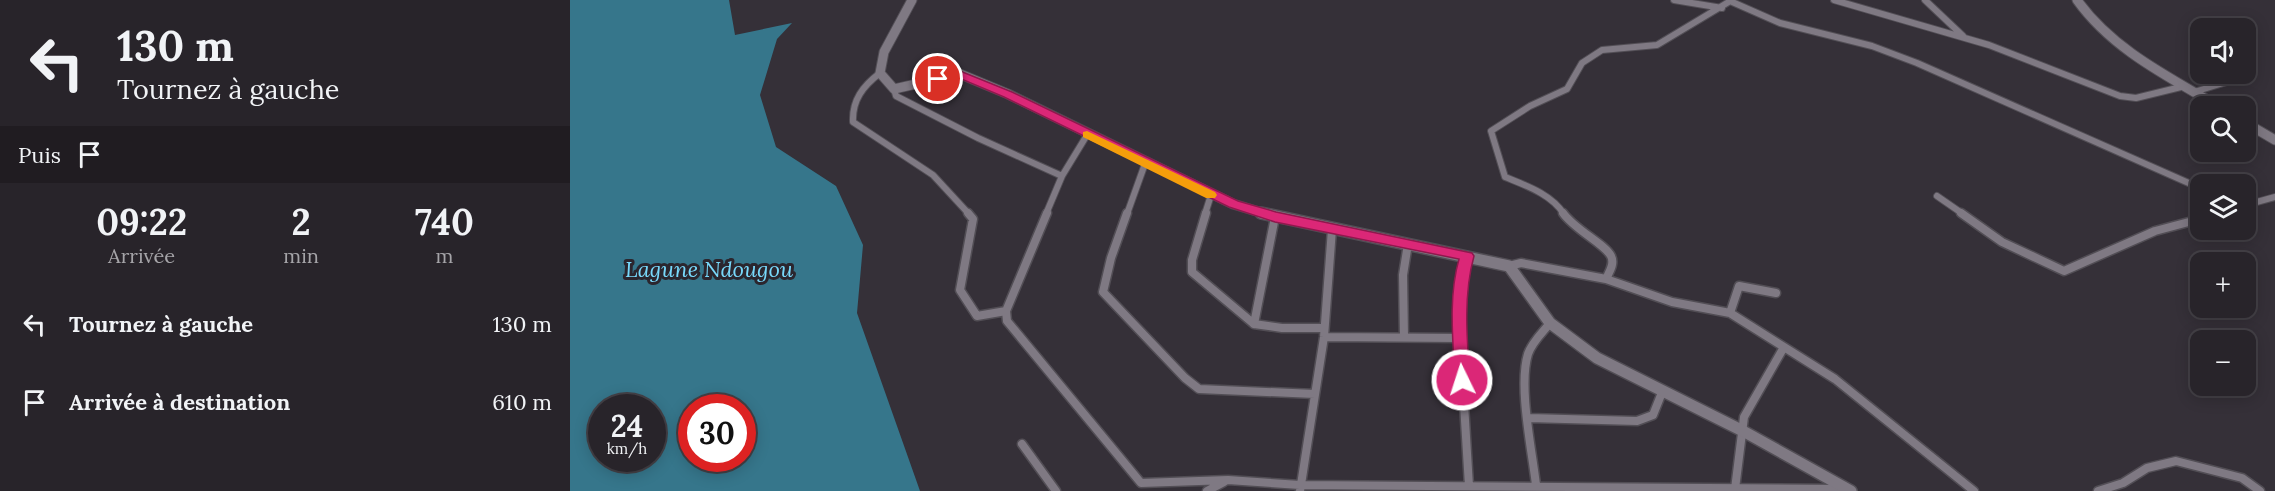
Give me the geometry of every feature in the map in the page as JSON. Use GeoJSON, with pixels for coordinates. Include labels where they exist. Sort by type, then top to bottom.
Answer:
{"type":"FeatureCollection","features":[{"type":"Feature","properties":{"kind":"street"},"geometry":{"type":"LineString","coordinates":[[912,0],[884,52],[880,74],[864,86],[852,109],[853,122],[920,162],[956,194],[972,219],[960,290],[977,316],[1006,311]]}},
{"type":"Feature","properties":{"kind":"street"},"geometry":{"type":"LineString","coordinates":[[1674,0],[1701,2],[1722,8]]}},
{"type":"Feature","properties":{"kind":"street"},"geometry":{"type":"LineString","coordinates":[[1834,0],[1964,37],[2030,59],[2120,96],[2136,98],[2185,86]]}},
{"type":"Feature","properties":{"kind":"street"},"geometry":{"type":"LineString","coordinates":[[1925,0],[1964,37]]}},
{"type":"Feature","properties":{"kind":"street"},"geometry":{"type":"LineString","coordinates":[[2077,0],[2090,18],[2125,48],[2201,96]]}},
{"type":"Feature","properties":{"kind":"street"},"geometry":{"type":"LineString","coordinates":[[1606,279],[1613,264],[1611,255],[1571,224],[1558,205],[1534,189],[1505,177],[1491,131],[1530,106],[1567,89],[1582,63],[1602,50],[1656,45],[1731,1],[1780,22],[1862,43],[1917,63],[2190,185]]}},
{"type":"Feature","properties":{"kind":"street"},"geometry":{"type":"LineString","coordinates":[[880,74],[894,89],[896,96],[994,147],[1062,176]]}},
{"type":"Feature","properties":{"kind":"street"},"geometry":{"type":"LineString","coordinates":[[894,89],[960,74],[1008,94],[1211,195],[1275,217],[1509,266],[1521,263],[1606,279],[1672,302],[1730,313],[1835,379],[1974,491]]}},
{"type":"Feature","properties":{"kind":"street"},"geometry":{"type":"LineString","coordinates":[[2194,92],[2220,84]]}},
{"type":"Feature","properties":{"kind":"street"},"geometry":{"type":"LineString","coordinates":[[2256,129],[2275,141]]}},
{"type":"Feature","properties":{"kind":"street"},"geometry":{"type":"LineString","coordinates":[[1087,135],[1062,176],[1006,311],[1007,321],[1149,491]]}},
{"type":"Feature","properties":{"kind":"street"},"geometry":{"type":"LineString","coordinates":[[1146,162],[1111,258],[1103,292],[1185,378],[1199,389],[1315,394]]}},
{"type":"Feature","properties":{"kind":"street"},"geometry":{"type":"LineString","coordinates":[[1211,195],[1192,260],[1192,272],[1254,324],[1324,333],[1460,338]]}},
{"type":"Feature","properties":{"kind":"street"},"geometry":{"type":"LineString","coordinates":[[1937,196],[2001,242],[2064,271],[2155,231],[2190,222]]}},
{"type":"Feature","properties":{"kind":"street"},"geometry":{"type":"LineString","coordinates":[[2256,202],[2275,196]]}},
{"type":"Feature","properties":{"kind":"street"},"geometry":{"type":"LineString","coordinates":[[1254,324],[1275,217]]}},
{"type":"Feature","properties":{"kind":"street"},"geometry":{"type":"LineString","coordinates":[[1300,488],[1324,333],[1332,229]]}},
{"type":"Feature","properties":{"kind":"street"},"geometry":{"type":"LineString","coordinates":[[1404,337],[1403,275],[1408,244]]}},
{"type":"Feature","properties":{"kind":"street"},"geometry":{"type":"LineString","coordinates":[[1467,256],[1462,274],[1460,338],[1469,486]]}},
{"type":"Feature","properties":{"kind":"street"},"geometry":{"type":"LineString","coordinates":[[1509,266],[1550,322],[1596,358],[1743,431],[1848,490]]}},
{"type":"Feature","properties":{"kind":"street"},"geometry":{"type":"LineString","coordinates":[[1730,313],[1739,286],[1776,293]]}},
{"type":"Feature","properties":{"kind":"street"},"geometry":{"type":"LineString","coordinates":[[1536,485],[1528,418],[1527,358],[1529,351],[1550,322]]}},
{"type":"Feature","properties":{"kind":"street"},"geometry":{"type":"LineString","coordinates":[[1735,489],[1744,417],[1784,347]]}},
{"type":"Feature","properties":{"kind":"street"},"geometry":{"type":"LineString","coordinates":[[1528,418],[1647,419],[1653,415],[1663,390]]}},
{"type":"Feature","properties":{"kind":"street"},"geometry":{"type":"LineString","coordinates":[[1022,444],[1056,491]]}},
{"type":"Feature","properties":{"kind":"street"},"geometry":{"type":"LineString","coordinates":[[2098,491],[2122,483],[2147,468],[2176,461],[2242,478],[2260,491]]}},
{"type":"Feature","properties":{"kind":"street"},"geometry":{"type":"LineString","coordinates":[[1142,483],[1228,480],[1300,488],[1536,485],[1848,490]]}},
{"type":"Feature","properties":{"kind":"street"},"geometry":{"type":"LineString","coordinates":[[1207,491],[1228,480]]}},
{"type":"Feature","properties":{"kind":"water","name":"Lagune Ndougou"},"geometry":{"type":"Polygon","coordinates":[[[570,0],[729,0],[735,35],[792,23],[777,39],[760,95],[776,147],[836,186],[863,245],[857,313],[920,491],[570,491],[570,0]]]}},
{"type":"Feature","properties":{"kind":"slow traffic"},"geometry":{"type":"LineString","coordinates":[[1087,134],[1211,195]]}},
{"type":"Feature","properties":{"kind":"route"},"geometry":{"type":"LineString","coordinates":[[938,79],[960,74],[1008,94],[1087,135],[1233,204],[1275,217],[1467,256],[1462,274],[1460,338],[1462,380]]}}]}
